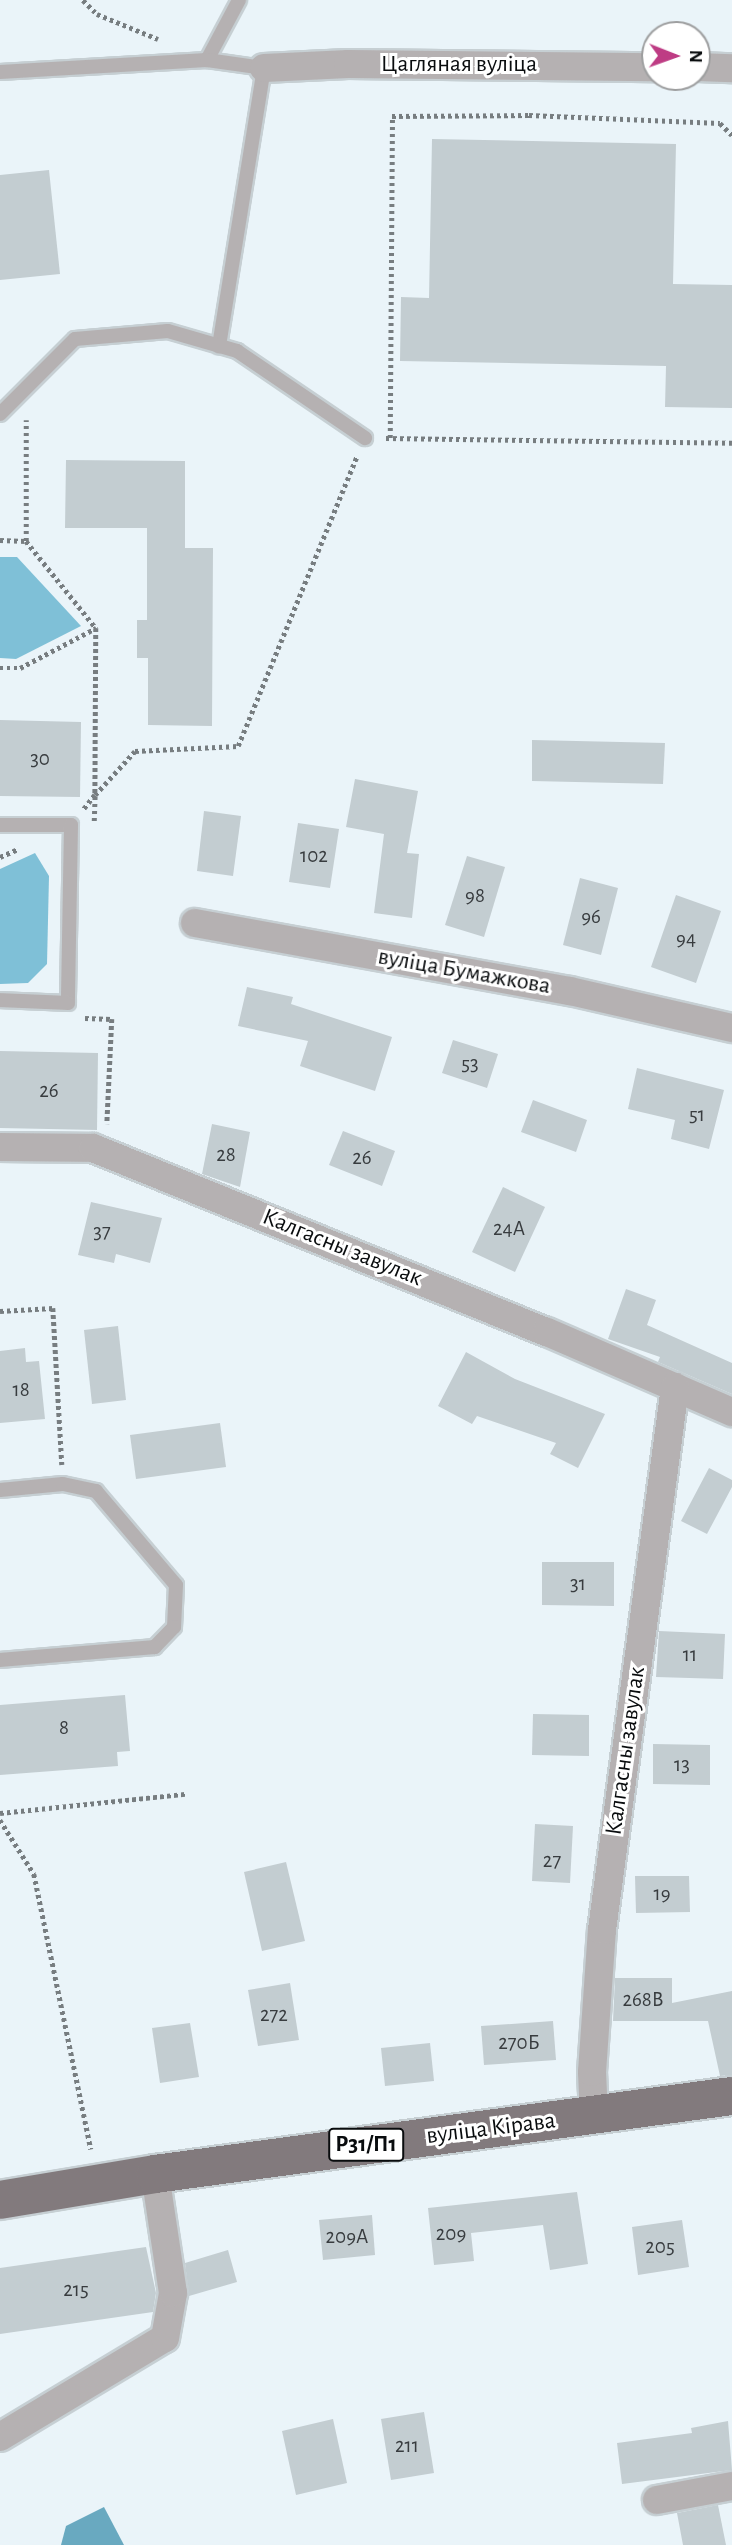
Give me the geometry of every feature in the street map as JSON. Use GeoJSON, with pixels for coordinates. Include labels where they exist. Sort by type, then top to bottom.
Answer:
{"type":"FeatureCollection","features":[{"type":"Feature","properties":{"kind":"main road","name":"вуліца Кірава"},"geometry":{"type":"LineString","coordinates":[[0,2200],[155,2174],[732,2096]]}},
{"type":"Feature","properties":{"kind":"street","name":"Цагляная вуліца"},"geometry":{"type":"LineString","coordinates":[[264,68],[348,64],[641,67]]}},
{"type":"Feature","properties":{"kind":"street"},"geometry":{"type":"LineString","coordinates":[[711,67],[732,68]]}},
{"type":"Feature","properties":{"kind":"street","name":"вуліца Бумажкова"},"geometry":{"type":"LineString","coordinates":[[195,923],[570,991],[732,1028]]}},
{"type":"Feature","properties":{"kind":"street","name":"Калгасны завулак"},"geometry":{"type":"LineString","coordinates":[[0,1147],[93,1148],[732,1412]]}},
{"type":"Feature","properties":{"kind":"street","name":"Калгасны завулак"},"geometry":{"type":"LineString","coordinates":[[594,2116],[592,2072],[602,1930],[675,1387]]}},
{"type":"Feature","properties":{"kind":"street"},"geometry":{"type":"LineString","coordinates":[[0,2437],[165,2338],[173,2293],[155,2174]]}},
{"type":"Feature","properties":{"kind":"street"},"geometry":{"type":"LineString","coordinates":[[657,2500],[732,2486]]}},
{"type":"Feature","properties":{"kind":"lane"},"geometry":{"type":"LineString","coordinates":[[207,60],[239,0]]}},
{"type":"Feature","properties":{"kind":"lane"},"geometry":{"type":"LineString","coordinates":[[0,72],[207,60],[264,68],[219,346]]}},
{"type":"Feature","properties":{"kind":"lane"},"geometry":{"type":"LineString","coordinates":[[0,414],[75,339],[169,331],[237,351],[365,438]]}},
{"type":"Feature","properties":{"kind":"lane"},"geometry":{"type":"LineString","coordinates":[[0,825],[71,825],[68,1003],[0,1000]]}},
{"type":"Feature","properties":{"kind":"lane"},"geometry":{"type":"LineString","coordinates":[[0,1490],[63,1484],[96,1491],[176,1585],[174,1627],[155,1647],[0,1660]]}},
{"type":"Feature","properties":{"kind":"path"},"geometry":{"type":"LineString","coordinates":[[83,0],[97,14],[207,60]]}},
{"type":"Feature","properties":{"kind":"path"},"geometry":{"type":"LineString","coordinates":[[390,438],[392,116],[529,115],[720,123],[732,135]]}},
{"type":"Feature","properties":{"kind":"path"},"geometry":{"type":"LineString","coordinates":[[26,387],[26,541],[96,628],[94,823]]}},
{"type":"Feature","properties":{"kind":"path"},"geometry":{"type":"LineString","coordinates":[[95,795],[135,751],[238,746],[365,438],[732,443]]}},
{"type":"Feature","properties":{"kind":"path"},"geometry":{"type":"LineString","coordinates":[[0,540],[26,541]]}},
{"type":"Feature","properties":{"kind":"path"},"geometry":{"type":"LineString","coordinates":[[0,668],[20,668],[96,628]]}},
{"type":"Feature","properties":{"kind":"path"},"geometry":{"type":"LineString","coordinates":[[89,1004],[89,1018]]}},
{"type":"Feature","properties":{"kind":"path"},"geometry":{"type":"LineString","coordinates":[[79,1018],[112,1019],[106,1154]]}},
{"type":"Feature","properties":{"kind":"path"},"geometry":{"type":"LineString","coordinates":[[0,1311],[52,1308],[63,1484]]}},
{"type":"Feature","properties":{"kind":"path"},"geometry":{"type":"LineString","coordinates":[[0,1813],[185,1794]]}},
{"type":"Feature","properties":{"kind":"path"},"geometry":{"type":"LineString","coordinates":[[0,1820],[34,1874],[93,2157]]}},
{"type":"Feature","properties":{"kind":"shaded area"},"geometry":{"type":"Polygon","coordinates":[[[0,557],[17,557],[81,626],[16,659],[0,658],[0,557]]]}},
{"type":"Feature","properties":{"kind":"shaded area"},"geometry":{"type":"Polygon","coordinates":[[[35,853],[49,876],[47,964],[28,983],[0,984],[0,869],[35,853]]]}},
{"type":"Feature","properties":{"kind":"shaded area"},"geometry":{"type":"Polygon","coordinates":[[[104,2507],[124,2545],[61,2545],[66,2526],[104,2507]]]}},
{"type":"Feature","properties":{"kind":"building"},"geometry":{"type":"Polygon","coordinates":[[[432,139],[676,144],[673,284],[732,285],[732,408],[665,407],[666,366],[400,361],[401,297],[429,298],[432,139]]]}},
{"type":"Feature","properties":{"kind":"building"},"geometry":{"type":"Polygon","coordinates":[[[49,170],[60,274],[0,280],[0,175],[49,170]]]}},
{"type":"Feature","properties":{"kind":"building"},"geometry":{"type":"Polygon","coordinates":[[[66,460],[185,461],[185,548],[213,548],[212,726],[148,725],[148,658],[137,658],[137,620],[147,620],[147,528],[65,528],[66,460]]]}},
{"type":"Feature","properties":{"kind":"building"},"geometry":{"type":"Polygon","coordinates":[[[0,720],[81,722],[80,797],[0,796],[0,720]]]}},
{"type":"Feature","properties":{"kind":"building"},"geometry":{"type":"Polygon","coordinates":[[[532,740],[665,743],[663,784],[532,781],[532,740]]]}},
{"type":"Feature","properties":{"kind":"building"},"geometry":{"type":"Polygon","coordinates":[[[355,779],[418,791],[407,853],[419,854],[412,918],[374,913],[384,834],[346,827],[355,779]]]}},
{"type":"Feature","properties":{"kind":"building"},"geometry":{"type":"Polygon","coordinates":[[[204,811],[241,816],[233,876],[197,871],[204,811]]]}},
{"type":"Feature","properties":{"kind":"building"},"geometry":{"type":"Polygon","coordinates":[[[298,823],[339,829],[330,888],[289,882],[298,823]]]}},
{"type":"Feature","properties":{"kind":"building"},"geometry":{"type":"Polygon","coordinates":[[[467,856],[505,867],[484,937],[445,925],[467,856]]]}},
{"type":"Feature","properties":{"kind":"building"},"geometry":{"type":"Polygon","coordinates":[[[580,878],[618,888],[601,955],[563,945],[580,878]]]}},
{"type":"Feature","properties":{"kind":"building"},"geometry":{"type":"Polygon","coordinates":[[[676,895],[721,911],[696,983],[651,967],[676,895]]]}},
{"type":"Feature","properties":{"kind":"building"},"geometry":{"type":"Polygon","coordinates":[[[247,987],[293,997],[291,1004],[392,1037],[375,1091],[300,1066],[308,1041],[238,1026],[247,987]]]}},
{"type":"Feature","properties":{"kind":"building"},"geometry":{"type":"Polygon","coordinates":[[[453,1040],[498,1054],[487,1088],[442,1073],[453,1040]]]}},
{"type":"Feature","properties":{"kind":"building"},"geometry":{"type":"Polygon","coordinates":[[[0,1051],[98,1053],[97,1130],[0,1128],[0,1051]]]}},
{"type":"Feature","properties":{"kind":"building"},"geometry":{"type":"Polygon","coordinates":[[[637,1068],[724,1090],[709,1149],[671,1139],[675,1120],[628,1109],[637,1068]]]}},
{"type":"Feature","properties":{"kind":"building"},"geometry":{"type":"Polygon","coordinates":[[[533,1100],[587,1120],[576,1152],[521,1132],[533,1100]]]}},
{"type":"Feature","properties":{"kind":"building"},"geometry":{"type":"Polygon","coordinates":[[[212,1124],[250,1132],[240,1187],[202,1174],[212,1124]]]}},
{"type":"Feature","properties":{"kind":"building"},"geometry":{"type":"Polygon","coordinates":[[[343,1131],[395,1151],[382,1186],[329,1165],[343,1131]]]}},
{"type":"Feature","properties":{"kind":"building"},"geometry":{"type":"Polygon","coordinates":[[[503,1187],[545,1207],[515,1272],[472,1252],[503,1187]]]}},
{"type":"Feature","properties":{"kind":"building"},"geometry":{"type":"Polygon","coordinates":[[[91,1202],[162,1218],[150,1263],[116,1254],[114,1263],[78,1255],[91,1202]]]}},
{"type":"Feature","properties":{"kind":"building"},"geometry":{"type":"Polygon","coordinates":[[[626,1289],[656,1300],[647,1325],[732,1363],[732,1394],[658,1362],[660,1357],[608,1339],[626,1289]]]}},
{"type":"Feature","properties":{"kind":"building"},"geometry":{"type":"Polygon","coordinates":[[[118,1326],[126,1400],[92,1404],[84,1330],[118,1326]]]}},
{"type":"Feature","properties":{"kind":"building"},"geometry":{"type":"Polygon","coordinates":[[[25,1348],[26,1362],[39,1361],[45,1419],[0,1423],[0,1351],[25,1348]]]}},
{"type":"Feature","properties":{"kind":"building"},"geometry":{"type":"Polygon","coordinates":[[[466,1352],[515,1379],[605,1414],[578,1468],[550,1454],[556,1443],[477,1416],[472,1424],[438,1406],[466,1352]]]}},
{"type":"Feature","properties":{"kind":"building"},"geometry":{"type":"Polygon","coordinates":[[[220,1423],[226,1467],[136,1479],[130,1435],[220,1423]]]}},
{"type":"Feature","properties":{"kind":"building"},"geometry":{"type":"Polygon","coordinates":[[[709,1468],[732,1480],[732,1487],[707,1534],[681,1521],[709,1468]]]}},
{"type":"Feature","properties":{"kind":"building"},"geometry":{"type":"Polygon","coordinates":[[[542,1562],[614,1562],[614,1606],[542,1605],[542,1562]]]}},
{"type":"Feature","properties":{"kind":"building"},"geometry":{"type":"Polygon","coordinates":[[[659,1631],[725,1634],[723,1679],[656,1677],[659,1631]]]}},
{"type":"Feature","properties":{"kind":"building"},"geometry":{"type":"Polygon","coordinates":[[[125,1695],[130,1751],[117,1752],[118,1766],[0,1775],[0,1705],[125,1695]]]}},
{"type":"Feature","properties":{"kind":"building"},"geometry":{"type":"Polygon","coordinates":[[[533,1714],[589,1715],[589,1756],[532,1755],[533,1714]]]}},
{"type":"Feature","properties":{"kind":"building"},"geometry":{"type":"Polygon","coordinates":[[[653,1744],[710,1745],[710,1785],[653,1784],[653,1744]]]}},
{"type":"Feature","properties":{"kind":"building"},"geometry":{"type":"Polygon","coordinates":[[[535,1824],[573,1826],[570,1883],[532,1881],[535,1824]]]}},
{"type":"Feature","properties":{"kind":"building"},"geometry":{"type":"Polygon","coordinates":[[[286,1862],[305,1941],[262,1951],[244,1872],[286,1862]]]}},
{"type":"Feature","properties":{"kind":"building"},"geometry":{"type":"Polygon","coordinates":[[[635,1876],[689,1876],[690,1912],[636,1913],[635,1876]]]}},
{"type":"Feature","properties":{"kind":"building"},"geometry":{"type":"Polygon","coordinates":[[[615,1978],[672,1978],[672,2003],[732,1991],[732,2075],[720,2076],[708,2021],[613,2021],[615,1978]]]}},
{"type":"Feature","properties":{"kind":"building"},"geometry":{"type":"Polygon","coordinates":[[[290,1983],[299,2040],[258,2046],[248,1990],[290,1983]]]}},
{"type":"Feature","properties":{"kind":"building"},"geometry":{"type":"Polygon","coordinates":[[[553,2021],[556,2060],[484,2065],[481,2026],[553,2021]]]}},
{"type":"Feature","properties":{"kind":"building"},"geometry":{"type":"Polygon","coordinates":[[[190,2023],[199,2077],[160,2083],[152,2028],[190,2023]]]}},
{"type":"Feature","properties":{"kind":"building"},"geometry":{"type":"Polygon","coordinates":[[[430,2043],[434,2081],[385,2086],[381,2048],[430,2043]]]}},
{"type":"Feature","properties":{"kind":"building"},"geometry":{"type":"Polygon","coordinates":[[[577,2192],[588,2264],[550,2270],[543,2225],[471,2233],[474,2261],[434,2265],[428,2208],[577,2192]]]}},
{"type":"Feature","properties":{"kind":"building"},"geometry":{"type":"Polygon","coordinates":[[[372,2215],[375,2255],[323,2260],[319,2220],[372,2215]]]}},
{"type":"Feature","properties":{"kind":"building"},"geometry":{"type":"Polygon","coordinates":[[[682,2220],[689,2267],[638,2275],[632,2227],[682,2220]]]}},
{"type":"Feature","properties":{"kind":"building"},"geometry":{"type":"Polygon","coordinates":[[[146,2247],[156,2293],[153,2312],[0,2334],[0,2268],[146,2247]]]}},
{"type":"Feature","properties":{"kind":"building"},"geometry":{"type":"Polygon","coordinates":[[[228,2250],[237,2282],[189,2296],[185,2263],[228,2250]]]}},
{"type":"Feature","properties":{"kind":"building"},"geometry":{"type":"Polygon","coordinates":[[[424,2412],[434,2473],[391,2480],[381,2419],[424,2412]]]}},
{"type":"Feature","properties":{"kind":"building"},"geometry":{"type":"Polygon","coordinates":[[[333,2419],[347,2483],[296,2495],[282,2431],[333,2419]]]}},
{"type":"Feature","properties":{"kind":"building"},"geometry":{"type":"Polygon","coordinates":[[[728,2421],[732,2470],[622,2484],[617,2443],[692,2433],[691,2428],[728,2421]]]}},
{"type":"Feature","properties":{"kind":"building"},"geometry":{"type":"Polygon","coordinates":[[[718,2505],[726,2545],[683,2545],[677,2513],[718,2505]]]}}]}
